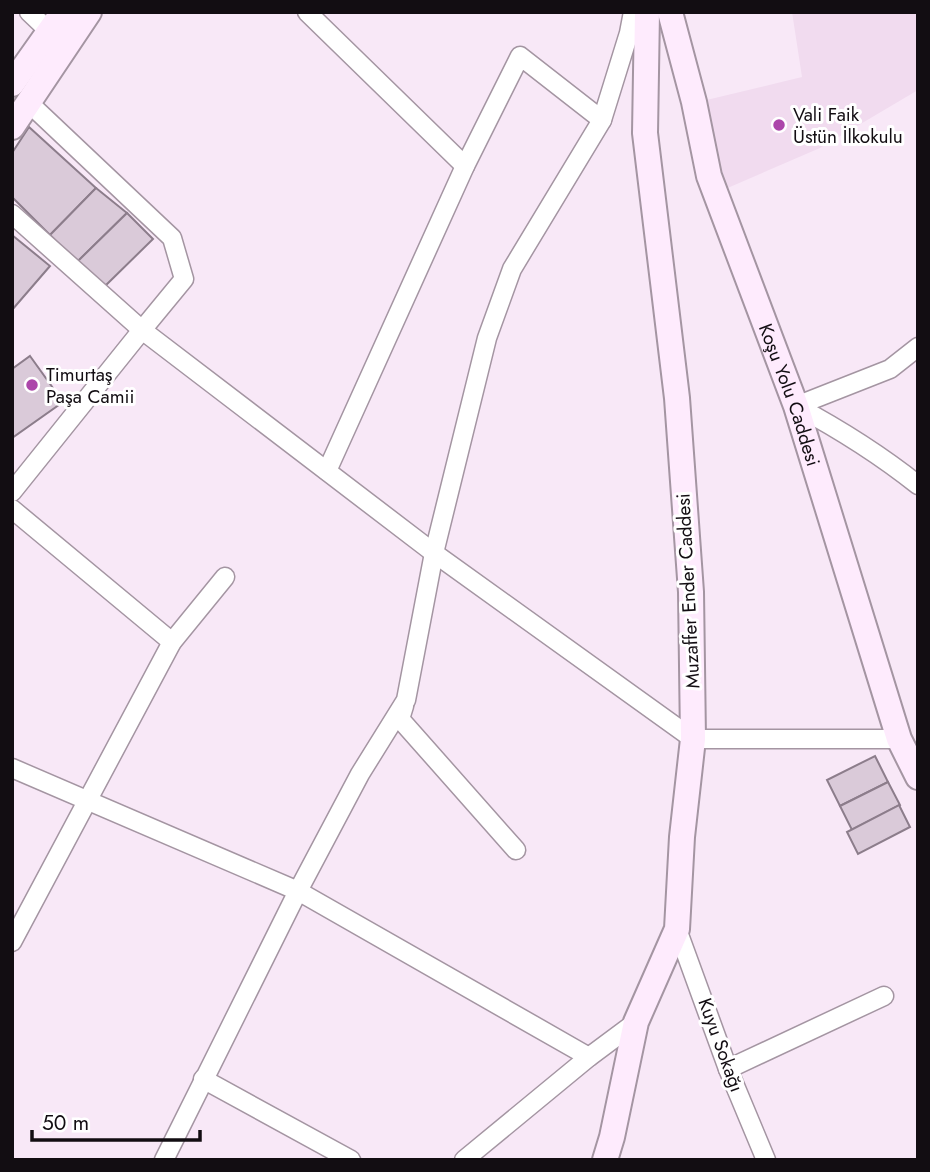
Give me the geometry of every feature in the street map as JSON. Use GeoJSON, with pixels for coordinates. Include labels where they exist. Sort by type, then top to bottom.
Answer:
{"type":"FeatureCollection","features":[{"type":"Feature","properties":{"kind":"street"},"geometry":{"type":"LineString","coordinates":[[12,84],[57,22],[29,12]]}},
{"type":"Feature","properties":{"kind":"street"},"geometry":{"type":"LineString","coordinates":[[12,127],[89,12]]}},
{"type":"Feature","properties":{"kind":"street"},"geometry":{"type":"LineString","coordinates":[[307,12],[465,166]]}},
{"type":"Feature","properties":{"kind":"street"},"geometry":{"type":"LineString","coordinates":[[516,850],[400,719],[434,553],[487,338],[512,269],[602,120],[633,12]]}},
{"type":"Feature","properties":{"kind":"street","name":"Muzaffer Ender Caddesi"},"geometry":{"type":"LineString","coordinates":[[605,1160],[636,1022],[677,929],[682,837],[693,739],[691,592],[677,398],[645,133],[647,12]]}},
{"type":"Feature","properties":{"kind":"street","name":"Koşu Yolu Caddesi"},"geometry":{"type":"LineString","coordinates":[[670,12],[694,103],[709,176],[796,406],[899,739],[918,778]]}},
{"type":"Feature","properties":{"kind":"street"},"geometry":{"type":"LineString","coordinates":[[327,471],[465,166],[520,56],[602,120]]}},
{"type":"Feature","properties":{"kind":"street"},"geometry":{"type":"LineString","coordinates":[[12,492],[184,279],[172,238],[29,103]]}},
{"type":"Feature","properties":{"kind":"street"},"geometry":{"type":"LineString","coordinates":[[12,214],[142,330],[434,553],[693,739],[899,739]]}},
{"type":"Feature","properties":{"kind":"street"},"geometry":{"type":"LineString","coordinates":[[796,406],[890,369],[918,347]]}},
{"type":"Feature","properties":{"kind":"street"},"geometry":{"type":"LineString","coordinates":[[796,406],[831,424],[884,458],[918,485]]}},
{"type":"Feature","properties":{"kind":"street"},"geometry":{"type":"LineString","coordinates":[[12,509],[172,642]]}},
{"type":"Feature","properties":{"kind":"street"},"geometry":{"type":"LineString","coordinates":[[12,942],[172,642],[225,577]]}},
{"type":"Feature","properties":{"kind":"street"},"geometry":{"type":"LineString","coordinates":[[164,1160],[298,891],[360,774],[406,700]]}},
{"type":"Feature","properties":{"kind":"street"},"geometry":{"type":"LineString","coordinates":[[12,768],[298,891],[589,1057]]}},
{"type":"Feature","properties":{"kind":"street","name":"Kuyu Sokağı"},"geometry":{"type":"LineString","coordinates":[[677,929],[728,1069],[766,1160]]}},
{"type":"Feature","properties":{"kind":"street"},"geometry":{"type":"LineString","coordinates":[[728,1069],[884,996]]}},
{"type":"Feature","properties":{"kind":"street"},"geometry":{"type":"LineString","coordinates":[[464,1160],[589,1057],[636,1022]]}},
{"type":"Feature","properties":{"kind":"street"},"geometry":{"type":"LineString","coordinates":[[203,1079],[351,1160]]}},
{"type":"Feature","properties":{"kind":"shaded area","name":"Vali Faik Üstün İlkokulu"},"geometry":{"type":"Polygon","coordinates":[[[792,12],[918,12],[918,90],[820,148],[716,193],[694,103],[802,77],[792,12]]]}},
{"type":"Feature","properties":{"kind":"building"},"geometry":{"type":"Polygon","coordinates":[[[29,127],[96,188],[50,235],[12,197],[12,153],[29,127]]]}},
{"type":"Feature","properties":{"kind":"building"},"geometry":{"type":"Polygon","coordinates":[[[96,188],[127,213],[77,262],[50,235],[96,188]]]}},
{"type":"Feature","properties":{"kind":"building"},"geometry":{"type":"Polygon","coordinates":[[[127,213],[153,239],[103,288],[77,262],[127,213]]]}},
{"type":"Feature","properties":{"kind":"building"},"geometry":{"type":"Polygon","coordinates":[[[12,235],[50,266],[12,310],[12,235]]]}},
{"type":"Feature","properties":{"kind":"building","name":"Timurtaş Paşa Camii"},"geometry":{"type":"Polygon","coordinates":[[[30,356],[63,402],[12,438],[12,369],[30,356]]]}},
{"type":"Feature","properties":{"kind":"building"},"geometry":{"type":"Polygon","coordinates":[[[875,756],[888,782],[840,806],[827,780],[875,756]]]}},
{"type":"Feature","properties":{"kind":"building"},"geometry":{"type":"Polygon","coordinates":[[[888,782],[900,805],[852,830],[840,806],[888,782]]]}},
{"type":"Feature","properties":{"kind":"building"},"geometry":{"type":"Polygon","coordinates":[[[899,805],[910,827],[858,854],[847,832],[899,805]]]}},
{"type":"Feature","properties":{"kind":"place","name":"Vali Faik Üstün İlkokulu"},"geometry":{"type":"Point","coordinates":[779,125]}},
{"type":"Feature","properties":{"kind":"place","name":"Timurtaş Paşa Camii"},"geometry":{"type":"Point","coordinates":[32,385]}}]}
